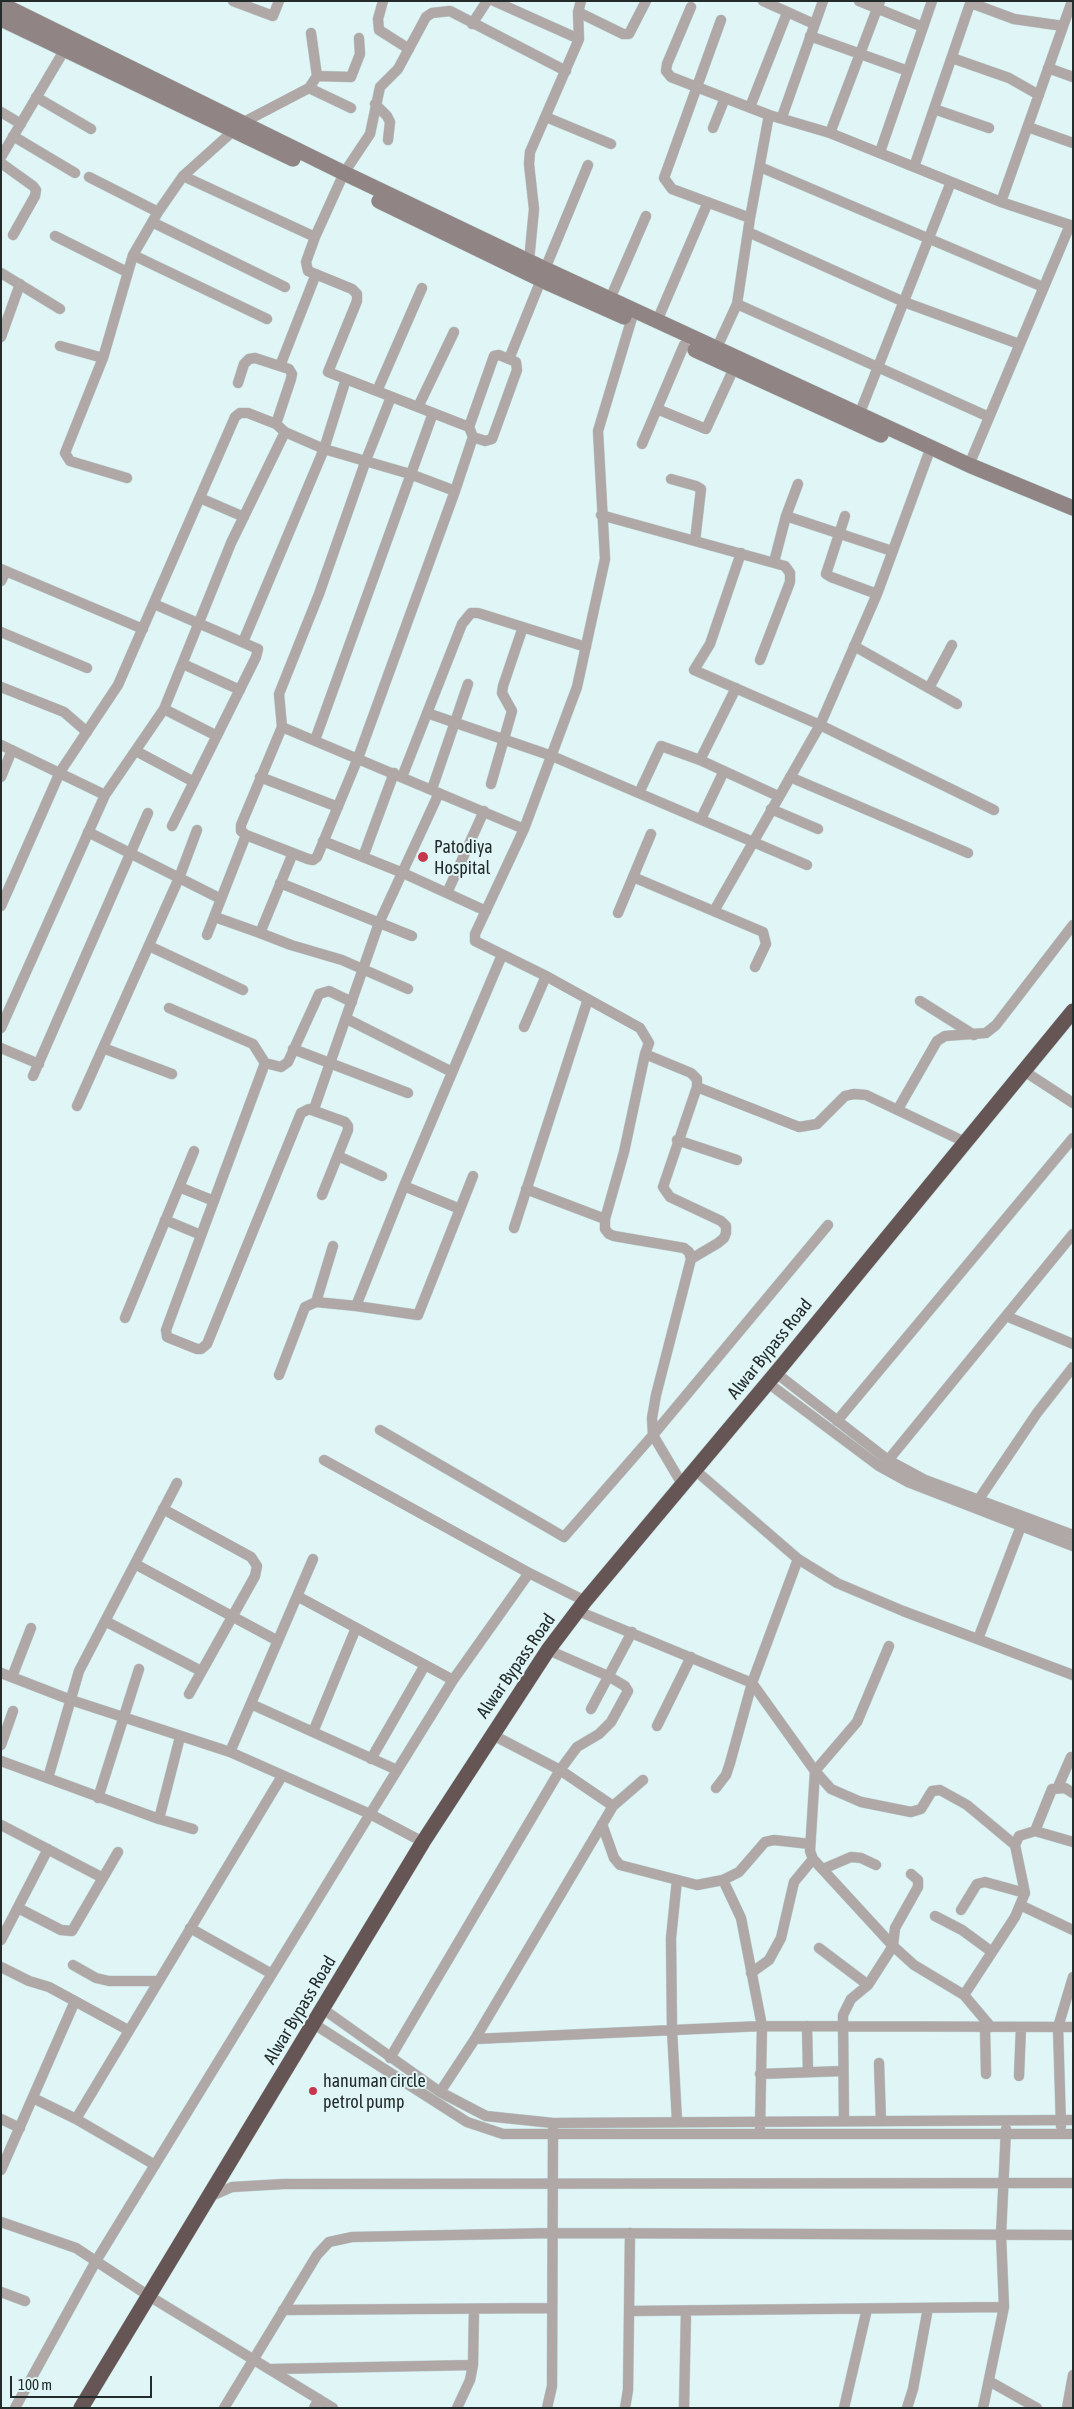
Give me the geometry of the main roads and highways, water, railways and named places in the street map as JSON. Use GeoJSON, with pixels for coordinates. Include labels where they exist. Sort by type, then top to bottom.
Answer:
{"type":"FeatureCollection","features":[{"type":"Feature","properties":{"kind":"highway","name":"Alwar Bypass Road"},"geometry":{"type":"LineString","coordinates":[[81,2408],[423,1842],[491,1734],[548,1650],[581,1606],[772,1378],[1073,1011]]}},
{"type":"Feature","properties":{"kind":"place","name":"Patodiya Hospital"},"geometry":{"type":"Point","coordinates":[423,857]}},
{"type":"Feature","properties":{"kind":"place","name":"hanuman circle petrol pump"},"geometry":{"type":"Point","coordinates":[313,2091]}}]}
